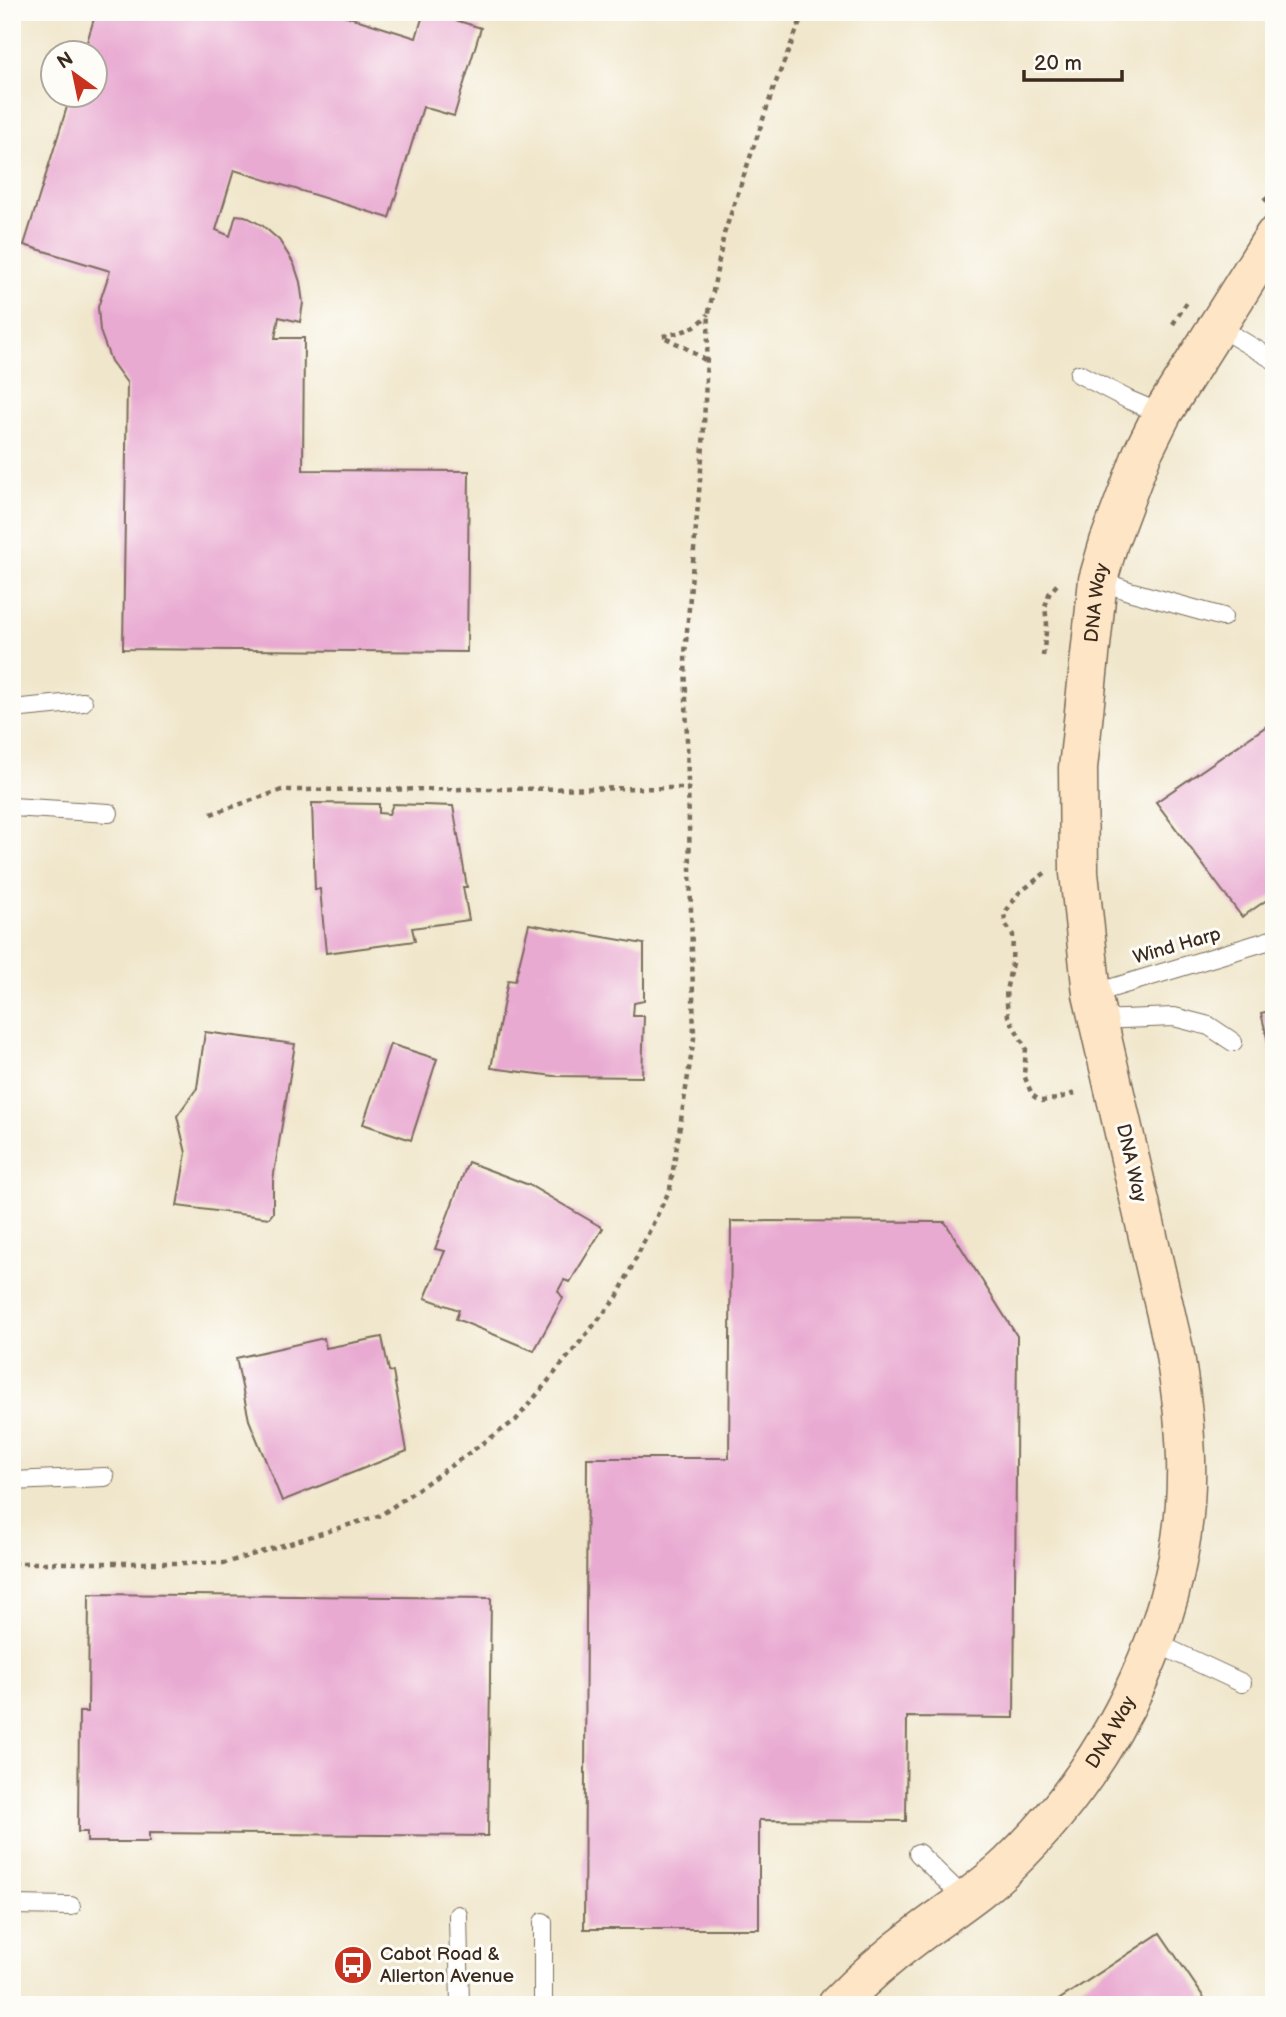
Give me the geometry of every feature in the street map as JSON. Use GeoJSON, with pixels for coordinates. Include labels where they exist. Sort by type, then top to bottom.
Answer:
{"type":"FeatureCollection","features":[{"type":"Feature","properties":{"kind":"main road","name":"DNA Way"},"geometry":{"type":"LineString","coordinates":[[837,2005],[877,1966],[1007,1866],[1047,1826],[1083,1780],[1115,1729],[1141,1678],[1161,1624],[1175,1568],[1184,1513],[1186,1461],[1183,1403],[1174,1349],[1095,1007],[1079,873],[1078,768],[1098,580],[1109,542],[1142,454],[1162,414],[1274,236]]}},
{"type":"Feature","properties":{"kind":"lane"},"geometry":{"type":"LineString","coordinates":[[1217,326],[1274,360]]}},
{"type":"Feature","properties":{"kind":"lane"},"geometry":{"type":"LineString","coordinates":[[1079,374],[1162,414]]}},
{"type":"Feature","properties":{"kind":"lane"},"geometry":{"type":"LineString","coordinates":[[1098,580],[1223,617]]}},
{"type":"Feature","properties":{"kind":"lane"},"geometry":{"type":"LineString","coordinates":[[12,709],[83,702]]}},
{"type":"Feature","properties":{"kind":"lane"},"geometry":{"type":"LineString","coordinates":[[12,807],[108,813]]}},
{"type":"Feature","properties":{"kind":"lane","name":"Wind Harp"},"geometry":{"type":"LineString","coordinates":[[1095,1007],[1274,939]]}},
{"type":"Feature","properties":{"kind":"lane"},"geometry":{"type":"LineString","coordinates":[[1095,1007],[1174,1017],[1209,1026],[1233,1042]]}},
{"type":"Feature","properties":{"kind":"lane"},"geometry":{"type":"LineString","coordinates":[[12,1481],[105,1477]]}},
{"type":"Feature","properties":{"kind":"lane"},"geometry":{"type":"LineString","coordinates":[[1154,1642],[1242,1683]]}},
{"type":"Feature","properties":{"kind":"lane"},"geometry":{"type":"LineString","coordinates":[[919,1853],[966,1900]]}},
{"type":"Feature","properties":{"kind":"lane"},"geometry":{"type":"LineString","coordinates":[[12,1905],[71,1906]]}},
{"type":"Feature","properties":{"kind":"lane"},"geometry":{"type":"LineString","coordinates":[[458,1915],[460,2005]]}},
{"type":"Feature","properties":{"kind":"lane"},"geometry":{"type":"LineString","coordinates":[[543,1922],[543,2005]]}},
{"type":"Feature","properties":{"kind":"path"},"geometry":{"type":"LineString","coordinates":[[12,1563],[225,1563],[380,1515],[516,1420],[617,1297],[670,1189],[694,1038],[685,654],[703,446],[709,312],[724,233],[774,87],[804,12]]}},
{"type":"Feature","properties":{"kind":"path"},"geometry":{"type":"LineString","coordinates":[[706,361],[662,337],[695,327],[709,312]]}},
{"type":"Feature","properties":{"kind":"path"},"geometry":{"type":"LineString","coordinates":[[211,814],[282,790],[688,788]]}},
{"type":"Feature","properties":{"kind":"path"},"geometry":{"type":"LineString","coordinates":[[1079,849],[1018,893],[1004,914],[1006,925],[1013,935],[1012,962],[1006,991],[1008,1016],[1026,1048],[1024,1075],[1032,1095],[1041,1101],[1057,1099],[1112,1079]]}},
{"type":"Feature","properties":{"kind":"building"},"geometry":{"type":"Polygon","coordinates":[[[96,12],[333,12],[416,38],[424,12],[430,12],[481,28],[454,116],[423,107],[389,218],[234,170],[216,230],[230,236],[236,215],[245,216],[263,226],[279,240],[294,264],[303,303],[300,322],[279,317],[275,338],[304,338],[303,470],[469,471],[467,652],[123,649],[127,383],[111,361],[100,331],[98,307],[110,271],[24,245],[67,108],[108,108],[108,38],[88,38],[96,12]]]}},
{"type":"Feature","properties":{"kind":"building"},"geometry":{"type":"Polygon","coordinates":[[[1274,721],[1274,895],[1242,917],[1156,802],[1274,721]]]}},
{"type":"Feature","properties":{"kind":"building"},"geometry":{"type":"Polygon","coordinates":[[[312,803],[379,804],[379,813],[389,814],[393,804],[453,806],[467,887],[463,887],[469,920],[412,928],[415,941],[326,953],[320,889],[315,890],[312,803]]]}},
{"type":"Feature","properties":{"kind":"building"},"geometry":{"type":"Polygon","coordinates":[[[529,924],[644,944],[644,1001],[634,1003],[633,1016],[644,1016],[642,1077],[554,1076],[491,1068],[508,980],[515,981],[529,924]]]}},
{"type":"Feature","properties":{"kind":"building"},"geometry":{"type":"Polygon","coordinates":[[[1274,1010],[1274,1062],[1273,1062],[1261,1013],[1274,1010]]]}},
{"type":"Feature","properties":{"kind":"building"},"geometry":{"type":"Polygon","coordinates":[[[205,1032],[295,1044],[273,1180],[273,1213],[269,1218],[177,1206],[186,1153],[177,1116],[197,1088],[205,1032]]]}},
{"type":"Feature","properties":{"kind":"building"},"geometry":{"type":"Polygon","coordinates":[[[390,1044],[437,1059],[411,1140],[363,1124],[390,1044]]]}},
{"type":"Feature","properties":{"kind":"building"},"geometry":{"type":"Polygon","coordinates":[[[468,1162],[529,1185],[603,1228],[570,1282],[564,1280],[558,1291],[563,1298],[534,1351],[456,1319],[459,1310],[425,1298],[445,1251],[435,1249],[468,1162]]]}},
{"type":"Feature","properties":{"kind":"building"},"geometry":{"type":"Polygon","coordinates":[[[731,1221],[945,1222],[1017,1336],[1014,1718],[907,1717],[906,1821],[759,1820],[759,1929],[584,1929],[587,1458],[729,1458],[731,1221]]]}},
{"type":"Feature","properties":{"kind":"building"},"geometry":{"type":"Polygon","coordinates":[[[382,1337],[389,1371],[393,1372],[407,1451],[282,1501],[249,1420],[236,1358],[324,1338],[326,1348],[382,1337]]]}},
{"type":"Feature","properties":{"kind":"building"},"geometry":{"type":"Polygon","coordinates":[[[89,1594],[491,1598],[488,1836],[149,1833],[149,1842],[87,1842],[87,1832],[78,1832],[79,1712],[88,1712],[89,1594]]]}},
{"type":"Feature","properties":{"kind":"building"},"geometry":{"type":"Polygon","coordinates":[[[1160,1933],[1209,2005],[1051,2005],[1160,1933]]]}},
{"type":"Feature","properties":{"kind":"place","name":"Cabot Road & Allerton Avenue"},"geometry":{"type":"Point","coordinates":[353,1965]}}]}
